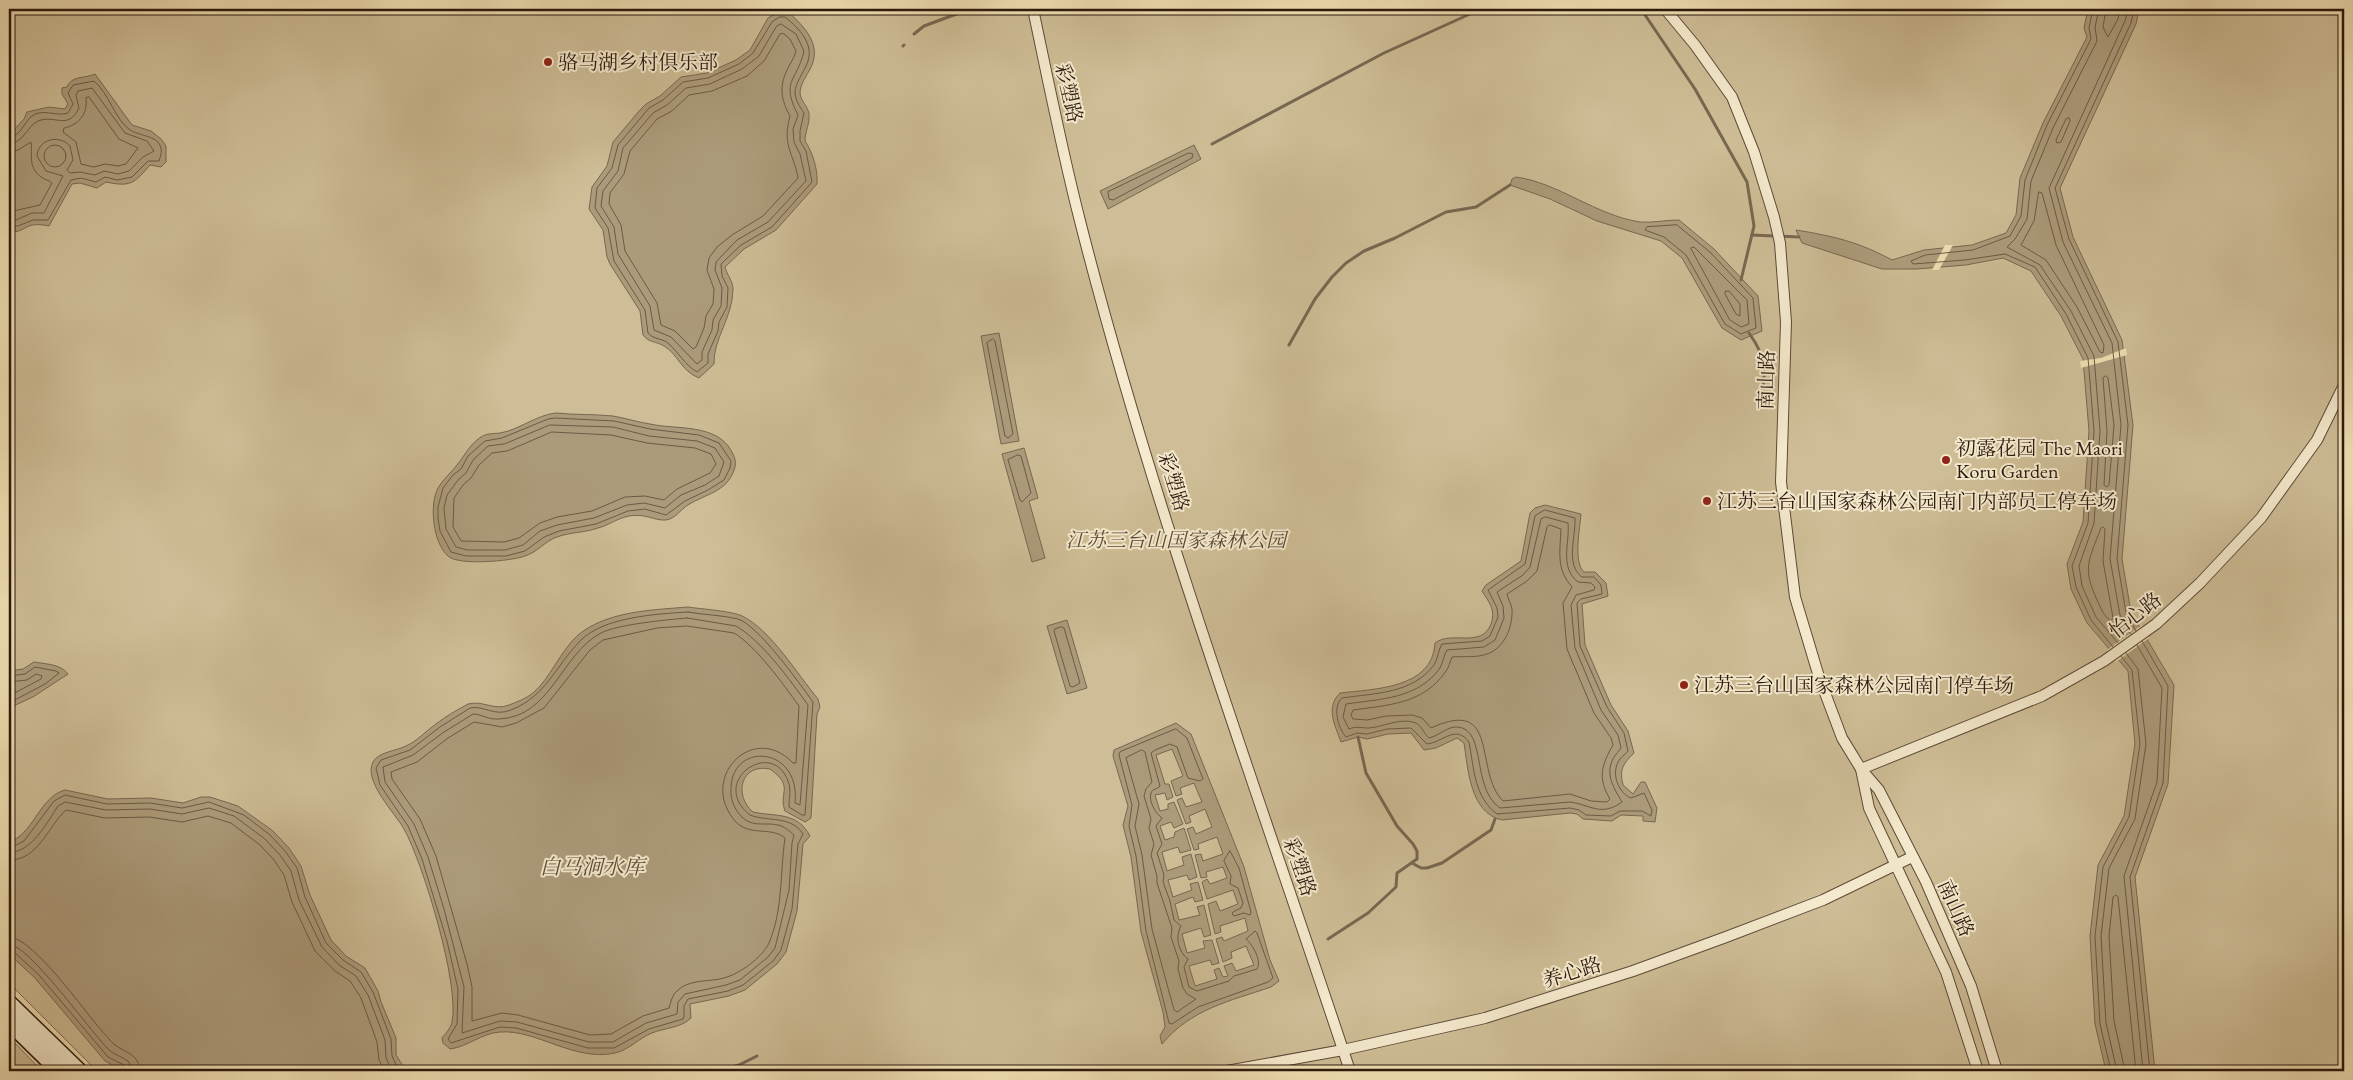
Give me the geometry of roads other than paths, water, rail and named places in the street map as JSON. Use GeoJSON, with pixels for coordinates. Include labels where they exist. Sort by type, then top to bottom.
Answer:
{"type":"FeatureCollection","features":[{"type":"Feature","properties":{"kind":"main road"},"geometry":{"type":"LineString","coordinates":[[9,1003],[79,1071]]}},
{"type":"Feature","properties":{"kind":"main road"},"geometry":{"type":"LineString","coordinates":[[9,1022],[60,1071]]}},
{"type":"Feature","properties":{"kind":"street","name":"彩塑路"},"geometry":{"type":"LineString","coordinates":[[1033,9],[1080,221],[1121,369],[1184,574],[1350,1071]]}},
{"type":"Feature","properties":{"kind":"street","name":"南山路"},"geometry":{"type":"LineString","coordinates":[[1665,9],[1695,45],[1732,97],[1754,152],[1774,217],[1780,243],[1786,322],[1780,482],[1795,597],[1820,677],[1842,738],[1861,769],[1879,790],[1926,882],[1971,986],[1997,1071]]}},
{"type":"Feature","properties":{"kind":"street","name":"怡心路"},"geometry":{"type":"LineString","coordinates":[[1861,769],[2042,696],[2104,661],[2156,624],[2200,583],[2261,518],[2317,440],[2344,385]]}},
{"type":"Feature","properties":{"kind":"street","name":"南山路"},"geometry":{"type":"LineString","coordinates":[[1861,769],[1869,808],[1946,972],[1978,1071]]}},
{"type":"Feature","properties":{"kind":"street","name":"养心路"},"geometry":{"type":"LineString","coordinates":[[1227,1071],[1343,1050],[1485,1018],[1633,971],[1823,900],[1912,857]]}},
{"type":"Feature","properties":{"kind":"water"},"geometry":{"type":"Polygon","coordinates":[[[2088,9],[2139,9],[2136,24],[2060,188],[2073,237],[2122,340],[2133,425],[2122,559],[2131,612],[2174,685],[2168,784],[2135,877],[2155,1071],[2106,1071],[2095,1024],[2090,936],[2098,865],[2124,816],[2135,744],[2128,671],[2087,623],[2071,589],[2067,564],[2083,522],[2089,431],[2083,359],[2061,316],[2031,271],[2003,258],[1966,265],[1917,269],[1882,269],[1802,243],[1796,230],[1846,240],[1892,260],[1924,250],[1972,245],[2006,233],[2016,215],[2020,178],[2043,123],[2087,37],[2084,28],[2088,9]]]}},
{"type":"Feature","properties":{"kind":"water"},"geometry":{"type":"Polygon","coordinates":[[[787,11],[806,30],[813,45],[813,62],[800,92],[809,114],[805,141],[814,162],[817,184],[776,230],[744,249],[725,267],[733,286],[730,309],[717,346],[714,364],[699,378],[688,371],[669,349],[643,335],[640,311],[610,264],[607,257],[603,230],[589,209],[592,187],[607,166],[613,142],[646,104],[660,96],[681,77],[707,73],[736,60],[750,50],[768,18],[779,12],[787,11]]]}},
{"type":"Feature","properties":{"kind":"water"},"geometry":{"type":"Polygon","coordinates":[[[95,74],[132,125],[151,131],[161,139],[166,146],[166,162],[161,167],[150,165],[135,180],[126,184],[106,182],[97,188],[80,183],[72,184],[49,226],[34,225],[15,232],[9,230],[9,135],[24,119],[27,112],[49,107],[65,109],[68,104],[62,94],[62,88],[67,87],[75,79],[95,74]]]}},
{"type":"Feature","properties":{"kind":"water"},"geometry":{"type":"Polygon","coordinates":[[[1194,145],[1201,159],[1108,209],[1100,191],[1194,145]]]}},
{"type":"Feature","properties":{"kind":"water"},"geometry":{"type":"Polygon","coordinates":[[[1516,177],[1532,180],[1624,218],[1640,222],[1679,220],[1714,249],[1758,296],[1762,331],[1741,340],[1722,328],[1682,258],[1661,241],[1597,221],[1550,199],[1510,185],[1512,179],[1516,177]]]}},
{"type":"Feature","properties":{"kind":"water"},"geometry":{"type":"Polygon","coordinates":[[[999,333],[1019,441],[1001,444],[981,336],[999,333]]]}},
{"type":"Feature","properties":{"kind":"water"},"geometry":{"type":"Polygon","coordinates":[[[556,413],[613,416],[661,426],[696,429],[707,432],[717,436],[725,443],[734,456],[735,467],[731,477],[721,488],[688,505],[675,516],[666,520],[635,515],[625,517],[593,530],[557,537],[530,554],[509,560],[473,562],[462,561],[448,556],[439,542],[433,514],[435,495],[442,482],[471,446],[481,437],[514,429],[541,417],[556,413]]]}},
{"type":"Feature","properties":{"kind":"water"},"geometry":{"type":"Polygon","coordinates":[[[1024,448],[1038,498],[1029,501],[1045,558],[1032,562],[1002,454],[1024,448]]]}},
{"type":"Feature","properties":{"kind":"water"},"geometry":{"type":"Polygon","coordinates":[[[1545,505],[1581,514],[1578,553],[1581,567],[1584,572],[1595,572],[1606,583],[1608,596],[1582,604],[1585,645],[1611,705],[1628,731],[1634,753],[1623,767],[1621,775],[1623,785],[1633,794],[1641,782],[1645,782],[1657,808],[1655,822],[1643,821],[1643,816],[1621,815],[1612,821],[1583,819],[1577,814],[1570,813],[1502,820],[1491,816],[1483,809],[1477,799],[1469,777],[1464,743],[1457,738],[1436,748],[1424,750],[1411,733],[1388,734],[1367,739],[1358,737],[1341,742],[1336,729],[1332,711],[1335,699],[1340,693],[1384,688],[1399,684],[1413,678],[1424,670],[1432,658],[1435,643],[1442,639],[1473,638],[1480,636],[1486,631],[1491,624],[1493,614],[1491,606],[1482,591],[1486,585],[1521,561],[1530,513],[1535,508],[1545,505]]]}},
{"type":"Feature","properties":{"kind":"water","name":"白马涧水库"},"geometry":{"type":"Polygon","coordinates":[[[688,607],[731,613],[742,616],[752,622],[783,653],[818,699],[820,707],[817,714],[811,818],[805,822],[785,811],[783,804],[784,785],[778,775],[770,769],[760,768],[752,771],[743,782],[742,789],[743,797],[753,812],[785,816],[799,822],[810,836],[803,844],[797,911],[786,952],[777,964],[745,990],[729,996],[690,1004],[691,1018],[687,1021],[652,1033],[615,1053],[600,1055],[570,1050],[514,1032],[493,1033],[450,1049],[443,1043],[442,1038],[452,1022],[451,981],[438,924],[421,868],[412,846],[404,829],[381,797],[372,778],[373,762],[383,754],[410,744],[444,718],[468,704],[479,703],[504,707],[528,697],[544,681],[572,641],[590,627],[602,621],[630,613],[688,607]]]}},
{"type":"Feature","properties":{"kind":"water"},"geometry":{"type":"Polygon","coordinates":[[[1067,620],[1087,688],[1067,694],[1047,626],[1067,620]]]}},
{"type":"Feature","properties":{"kind":"water"},"geometry":{"type":"Polygon","coordinates":[[[34,662],[57,666],[68,674],[33,697],[9,708],[9,671],[23,669],[34,662]]]}},
{"type":"Feature","properties":{"kind":"water"},"geometry":{"type":"Polygon","coordinates":[[[1176,723],[1191,734],[1244,867],[1270,960],[1279,981],[1271,987],[1226,1002],[1198,1014],[1173,1032],[1162,1044],[1160,1036],[1165,1027],[1163,1012],[1141,932],[1131,857],[1123,825],[1128,806],[1113,756],[1114,750],[1176,723]],[[1172,749],[1156,755],[1165,784],[1169,784],[1173,797],[1167,800],[1165,793],[1155,795],[1160,811],[1168,809],[1168,804],[1174,802],[1183,824],[1174,828],[1171,822],[1160,826],[1165,840],[1174,837],[1175,832],[1184,828],[1191,850],[1180,853],[1178,847],[1162,852],[1167,871],[1184,865],[1182,857],[1191,854],[1197,877],[1189,880],[1187,875],[1168,880],[1173,897],[1192,890],[1190,884],[1198,882],[1203,900],[1195,902],[1193,897],[1175,904],[1179,920],[1200,915],[1197,907],[1204,905],[1211,935],[1204,937],[1201,928],[1182,934],[1187,953],[1205,948],[1203,941],[1212,940],[1219,963],[1212,965],[1210,960],[1189,966],[1195,986],[1217,979],[1214,970],[1219,968],[1223,977],[1228,976],[1224,966],[1232,963],[1236,971],[1254,965],[1246,946],[1231,952],[1232,958],[1223,962],[1216,939],[1222,937],[1224,941],[1248,931],[1245,918],[1220,926],[1221,932],[1215,934],[1208,904],[1216,901],[1220,911],[1238,904],[1233,890],[1207,899],[1202,882],[1207,879],[1210,884],[1227,878],[1223,867],[1206,872],[1207,877],[1201,878],[1195,855],[1201,854],[1203,861],[1223,854],[1217,837],[1198,844],[1199,849],[1194,850],[1187,829],[1193,827],[1196,834],[1212,827],[1205,809],[1189,816],[1191,822],[1186,824],[1177,800],[1182,798],[1186,807],[1202,802],[1194,783],[1180,788],[1182,794],[1176,796],[1171,781],[1183,776],[1172,749]]]}},
{"type":"Feature","properties":{"kind":"water"},"geometry":{"type":"Polygon","coordinates":[[[65,790],[108,799],[151,798],[183,803],[201,797],[210,797],[238,806],[273,831],[289,848],[301,866],[310,895],[331,940],[346,956],[365,968],[378,991],[396,1038],[396,1055],[404,1071],[124,1071],[105,1061],[35,978],[9,954],[9,839],[12,841],[20,836],[49,799],[65,790]]]}},
{"type":"Feature","properties":{"kind":"waterway"},"geometry":{"type":"LineString","coordinates":[[914,34],[924,26],[970,9]]}},
{"type":"Feature","properties":{"kind":"waterway"},"geometry":{"type":"LineString","coordinates":[[1212,144],[1384,53],[1481,9]]}},
{"type":"Feature","properties":{"kind":"waterway"},"geometry":{"type":"LineString","coordinates":[[1641,9],[1695,89],[1747,182],[1754,226],[1741,280]]}},
{"type":"Feature","properties":{"kind":"waterway"},"geometry":{"type":"LineString","coordinates":[[1289,345],[1315,299],[1346,263],[1364,251],[1395,238],[1446,212],[1476,207],[1510,185]]}},
{"type":"Feature","properties":{"kind":"waterway"},"geometry":{"type":"LineString","coordinates":[[1752,235],[1799,237]]}},
{"type":"Feature","properties":{"kind":"waterway"},"geometry":{"type":"LineString","coordinates":[[1749,333],[1763,360],[1764,376],[1759,405]]}},
{"type":"Feature","properties":{"kind":"waterway"},"geometry":{"type":"LineString","coordinates":[[1328,939],[1368,913],[1396,887],[1397,873],[1417,859],[1417,851],[1413,844],[1397,826],[1366,773],[1358,737]]}},
{"type":"Feature","properties":{"kind":"waterway"},"geometry":{"type":"LineString","coordinates":[[1412,863],[1421,868],[1442,863],[1491,830],[1495,819]]}},
{"type":"Feature","properties":{"kind":"waterway"},"geometry":{"type":"LineString","coordinates":[[717,1071],[739,1065],[757,1056]]}},
{"type":"Feature","properties":{"kind":"place","name":"骆马湖乡村俱乐部"},"geometry":{"type":"Point","coordinates":[548,62]}},
{"type":"Feature","properties":{"kind":"place","name":"初露花园 The Maori Koru Garden"},"geometry":{"type":"Point","coordinates":[1946,460]}},
{"type":"Feature","properties":{"kind":"place","name":"江苏三台山国家森林公园南门内部员工停车场"},"geometry":{"type":"Point","coordinates":[1707,501]}},
{"type":"Feature","properties":{"kind":"place","name":"江苏三台山国家森林公园南门停车场"},"geometry":{"type":"Point","coordinates":[1684,685]}},
{"type":"Feature","properties":{"kind":"park label","name":"江苏三台山国家森林公园"},"geometry":{"type":"Point","coordinates":[1176,540]}}]}
